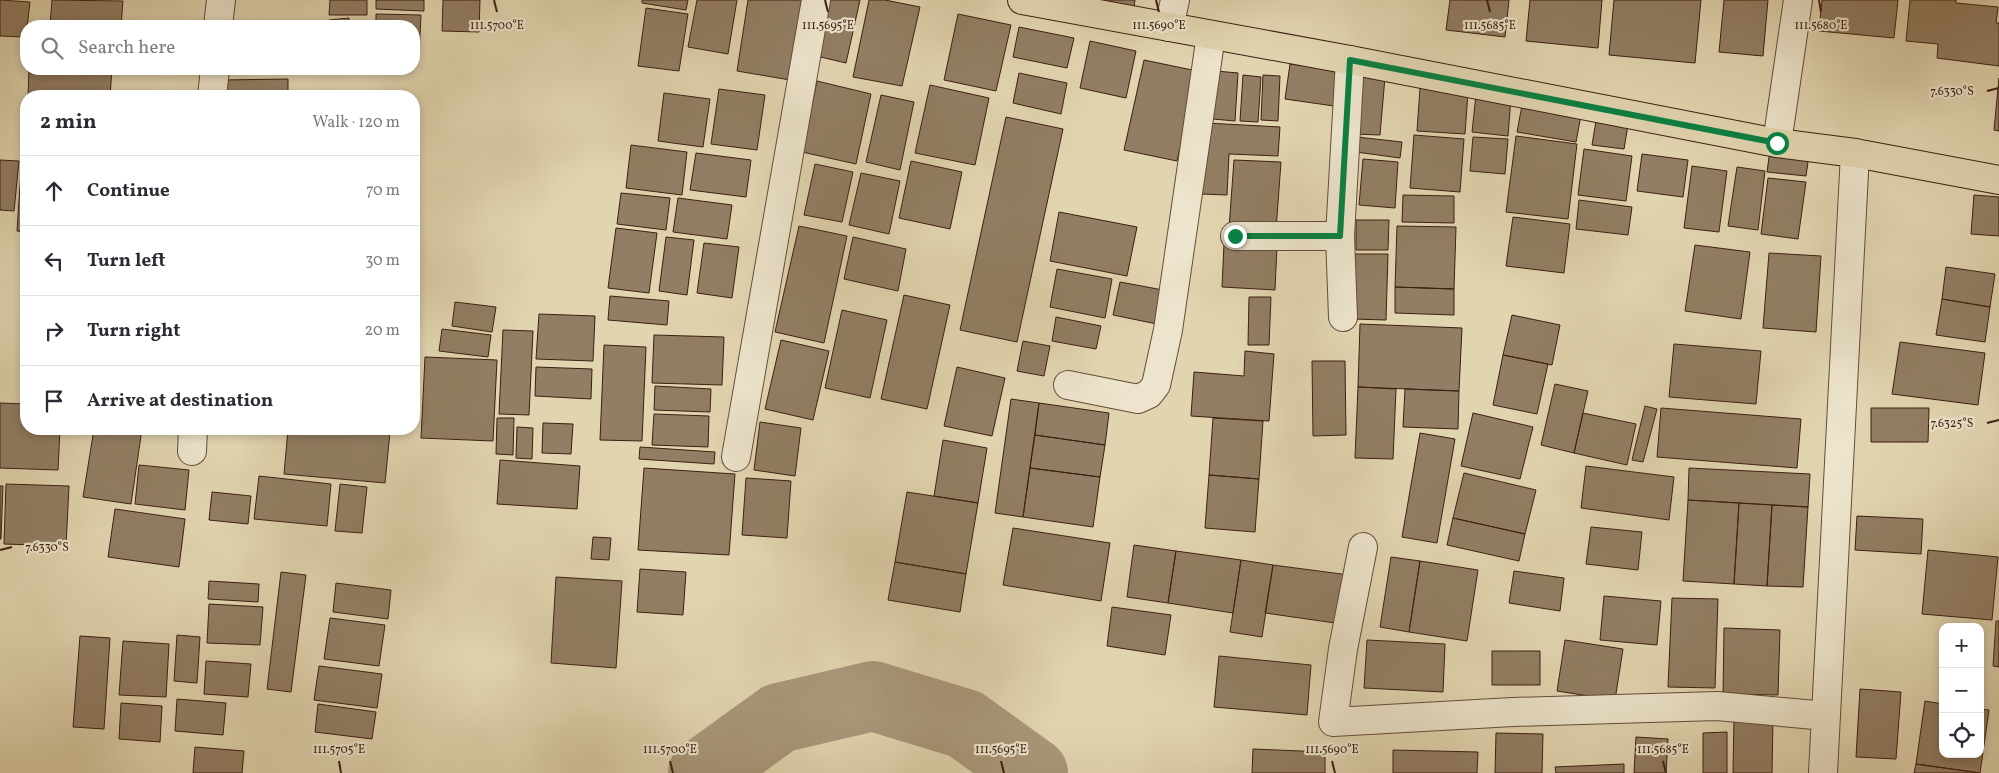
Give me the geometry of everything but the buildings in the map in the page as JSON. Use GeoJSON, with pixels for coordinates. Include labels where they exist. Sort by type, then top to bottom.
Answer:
{"type":"FeatureCollection","features":[{"type":"Feature","properties":{"kind":"main road"},"geometry":{"type":"LineString","coordinates":[[1022,0],[1350,60],[1777,143],[1855,153],[1999,180]]}},
{"type":"Feature","properties":{"kind":"street"},"geometry":{"type":"LineString","coordinates":[[219,20],[221,0]]}},
{"type":"Feature","properties":{"kind":"street"},"geometry":{"type":"LineString","coordinates":[[736,457],[816,0]]}},
{"type":"Feature","properties":{"kind":"street"},"geometry":{"type":"LineString","coordinates":[[1169,27],[1175,0]]}},
{"type":"Feature","properties":{"kind":"street"},"geometry":{"type":"LineString","coordinates":[[1777,143],[1798,0]]}},
{"type":"Feature","properties":{"kind":"street"},"geometry":{"type":"LineString","coordinates":[[1068,385],[1138,399],[1149,394],[1156,385],[1168,330],[1211,35]]}},
{"type":"Feature","properties":{"kind":"street"},"geometry":{"type":"LineString","coordinates":[[1343,317],[1340,236],[1350,60]]}},
{"type":"Feature","properties":{"kind":"street"},"geometry":{"type":"LineString","coordinates":[[213,90],[214,75]]}},
{"type":"Feature","properties":{"kind":"street"},"geometry":{"type":"LineString","coordinates":[[1823,773],[1855,153]]}},
{"type":"Feature","properties":{"kind":"street"},"geometry":{"type":"LineString","coordinates":[[1235,236],[1340,236]]}},
{"type":"Feature","properties":{"kind":"street"},"geometry":{"type":"LineString","coordinates":[[1363,547],[1343,649],[1333,722],[1513,712],[1717,706],[1826,716]]}},
{"type":"Feature","properties":{"kind":"waterway"},"geometry":{"type":"LineString","coordinates":[[703,773],[779,718],[873,696],[965,724],[1033,773]]}},
{"type":"Feature","properties":{"kind":"route"},"geometry":{"type":"LineString","coordinates":[[1235,236],[1340,236],[1350,60],[1777,143]]}}]}
